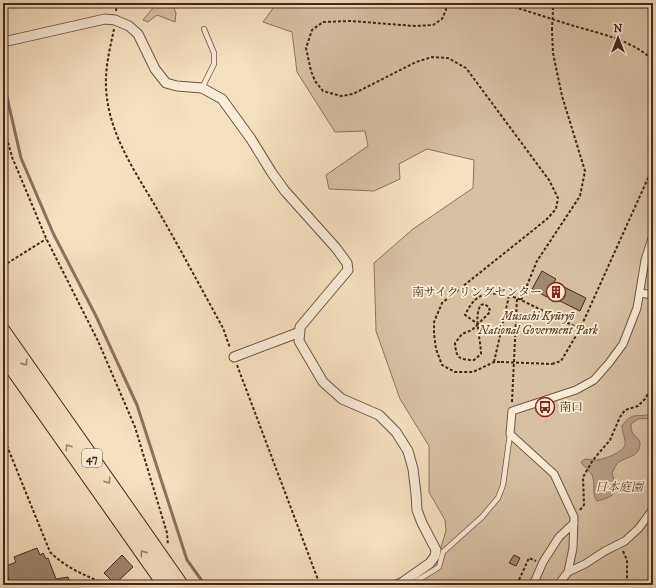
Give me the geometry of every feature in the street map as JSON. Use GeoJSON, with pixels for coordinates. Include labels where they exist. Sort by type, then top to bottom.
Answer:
{"type":"FeatureCollection","features":[{"type":"Feature","properties":{"kind":"main road","name":"47"},"geometry":{"type":"LineString","coordinates":[[3,331],[182,585]]}},
{"type":"Feature","properties":{"kind":"main road","name":"47"},"geometry":{"type":"LineString","coordinates":[[3,355],[165,585]]}},
{"type":"Feature","properties":{"kind":"street"},"geometry":{"type":"LineString","coordinates":[[3,42],[105,19],[116,20],[129,26],[138,34],[155,69],[166,83],[177,86],[202,88],[222,99],[251,139],[285,191],[336,248],[347,263],[348,270],[300,327],[299,341],[323,382],[342,399],[379,415],[396,432],[408,451],[413,469],[417,510],[436,550],[436,556],[430,563],[397,585]]}},
{"type":"Feature","properties":{"kind":"street"},"geometry":{"type":"LineString","coordinates":[[558,585],[568,572],[574,548],[574,520],[554,474],[510,434],[512,411],[576,390],[594,380],[623,344],[637,308],[645,260],[653,235]]}},
{"type":"Feature","properties":{"kind":"street"},"geometry":{"type":"LineString","coordinates":[[640,293],[653,295]]}},
{"type":"Feature","properties":{"kind":"street"},"geometry":{"type":"LineString","coordinates":[[234,357],[300,332]]}},
{"type":"Feature","properties":{"kind":"street"},"geometry":{"type":"LineString","coordinates":[[568,572],[625,541],[639,528],[653,509]]}},
{"type":"Feature","properties":{"kind":"street"},"geometry":{"type":"LineString","coordinates":[[533,585],[543,564],[559,537],[574,520]]}},
{"type":"Feature","properties":{"kind":"lane"},"geometry":{"type":"LineString","coordinates":[[202,88],[214,64],[214,53],[204,29]]}},
{"type":"Feature","properties":{"kind":"lane"},"geometry":{"type":"LineString","coordinates":[[410,585],[439,567],[443,552],[482,517],[498,498],[503,485],[510,434]]}},
{"type":"Feature","properties":{"kind":"path"},"geometry":{"type":"LineString","coordinates":[[445,3],[446,10],[442,19],[433,25],[415,26],[350,21],[323,22],[312,30],[306,48],[311,71],[315,81],[323,91],[341,96],[353,94],[416,62],[432,57],[448,58],[466,68],[549,180],[558,198],[556,209],[546,219],[442,303],[434,322],[436,349],[442,365],[455,372],[473,372],[494,362],[552,364],[561,361],[580,329],[653,167]]}},
{"type":"Feature","properties":{"kind":"path"},"geometry":{"type":"LineString","coordinates":[[505,3],[624,41],[644,51],[653,60]]}},
{"type":"Feature","properties":{"kind":"path"},"geometry":{"type":"LineString","coordinates":[[521,300],[537,261],[580,196],[585,171],[562,96],[553,53],[553,3]]}},
{"type":"Feature","properties":{"kind":"path"},"geometry":{"type":"LineString","coordinates":[[116,20],[109,55],[106,86],[112,121],[121,146],[223,328],[320,585]]}},
{"type":"Feature","properties":{"kind":"path"},"geometry":{"type":"LineString","coordinates":[[3,123],[12,157],[46,238],[98,341],[135,427],[167,533],[168,547]]}},
{"type":"Feature","properties":{"kind":"path"},"geometry":{"type":"LineString","coordinates":[[3,266],[46,238]]}},
{"type":"Feature","properties":{"kind":"path"},"geometry":{"type":"LineString","coordinates":[[478,324],[465,316],[476,298],[488,293],[496,293],[517,298],[580,329]]}},
{"type":"Feature","properties":{"kind":"path"},"geometry":{"type":"LineString","coordinates":[[494,362],[509,296]]}},
{"type":"Feature","properties":{"kind":"path"},"geometry":{"type":"LineString","coordinates":[[512,411],[517,298]]}},
{"type":"Feature","properties":{"kind":"path"},"geometry":{"type":"LineString","coordinates":[[478,324],[478,308],[484,304],[489,307],[490,312],[478,324],[472,330],[462,334],[455,343],[458,357],[465,360],[474,360],[480,354],[481,344],[478,324]]}},
{"type":"Feature","properties":{"kind":"path"},"geometry":{"type":"LineString","coordinates":[[574,520],[584,505],[583,477],[587,470],[593,460],[610,440],[620,416],[625,410],[638,406],[645,399],[653,385]]}},
{"type":"Feature","properties":{"kind":"path"},"geometry":{"type":"LineString","coordinates":[[3,436],[50,552],[60,562],[81,574],[108,585]]}},
{"type":"Feature","properties":{"kind":"path"},"geometry":{"type":"LineString","coordinates":[[619,544],[627,560],[627,585]]}},
{"type":"Feature","properties":{"kind":"path"},"geometry":{"type":"LineString","coordinates":[[525,585],[518,582],[529,558],[543,564]]}},
{"type":"Feature","properties":{"kind":"green space"},"geometry":{"type":"Polygon","coordinates":[[[157,3],[172,3],[176,13],[175,22],[157,15],[148,22],[143,20],[157,3]]]}},
{"type":"Feature","properties":{"kind":"green space","name":"Musashi Kyūryō National Goverment Park"},"geometry":{"type":"Polygon","coordinates":[[[277,3],[653,3],[653,585],[403,585],[435,563],[441,556],[441,547],[446,531],[445,520],[429,492],[429,446],[400,399],[376,331],[374,263],[413,229],[473,188],[474,160],[427,149],[399,164],[400,179],[374,191],[329,189],[326,175],[368,146],[365,131],[335,132],[297,72],[292,32],[263,22],[277,3]]]}},
{"type":"Feature","properties":{"kind":"shaded area"},"geometry":{"type":"Polygon","coordinates":[[[653,408],[653,418],[638,419],[631,424],[632,432],[640,442],[639,449],[635,454],[619,462],[615,467],[612,473],[615,489],[612,495],[597,501],[594,495],[594,482],[592,475],[581,462],[585,459],[596,460],[604,458],[621,451],[625,445],[622,426],[631,417],[647,415],[653,408]]]}},
{"type":"Feature","properties":{"kind":"building","name":"南サイクリングセンター"},"geometry":{"type":"Polygon","coordinates":[[[542,271],[556,279],[554,282],[586,298],[580,311],[548,295],[547,297],[532,289],[542,271]]]}},
{"type":"Feature","properties":{"kind":"building"},"geometry":{"type":"Polygon","coordinates":[[[37,548],[40,555],[43,553],[46,559],[48,558],[56,579],[68,577],[70,585],[11,585],[4,567],[16,562],[14,557],[37,548]]]}},
{"type":"Feature","properties":{"kind":"building"},"geometry":{"type":"Polygon","coordinates":[[[122,555],[133,567],[115,584],[104,573],[122,555]]]}},
{"type":"Feature","properties":{"kind":"building"},"geometry":{"type":"Polygon","coordinates":[[[514,555],[520,558],[516,566],[509,563],[514,555]]]}},
{"type":"Feature","properties":{"kind":"waterway"},"geometry":{"type":"LineString","coordinates":[[3,80],[21,158],[53,233],[96,316],[137,405],[187,560],[205,585]]}},
{"type":"Feature","properties":{"kind":"place","name":"南サイクリングセンター"},"geometry":{"type":"Point","coordinates":[556,292]}},
{"type":"Feature","properties":{"kind":"place","name":"南口"},"geometry":{"type":"Point","coordinates":[545,407]}},
{"type":"Feature","properties":{"kind":"park label","name":"日本庭園"},"geometry":{"type":"Point","coordinates":[619,487]}}]}
